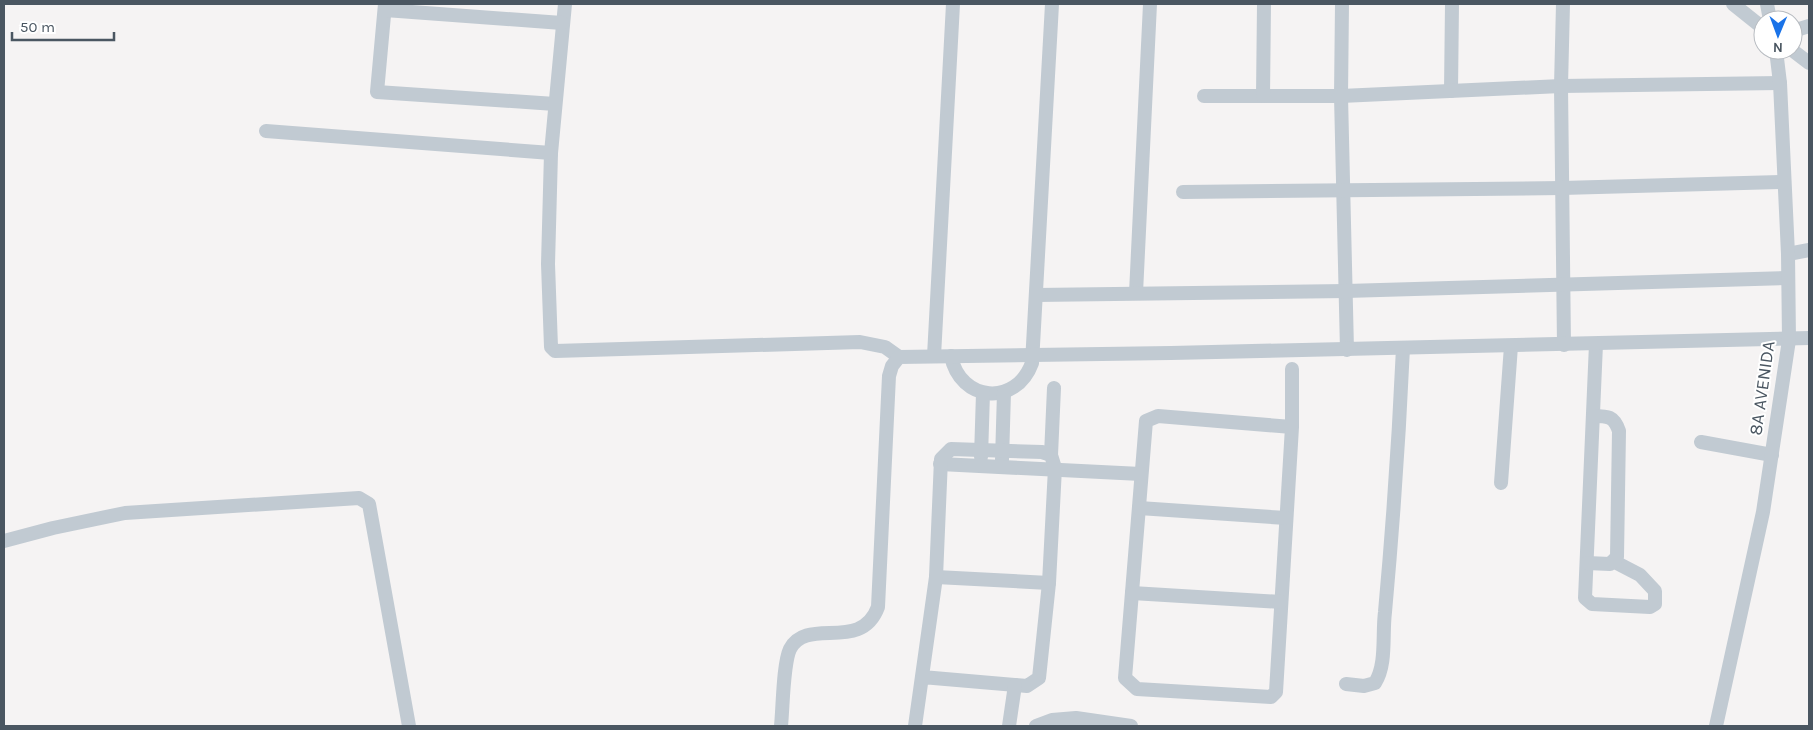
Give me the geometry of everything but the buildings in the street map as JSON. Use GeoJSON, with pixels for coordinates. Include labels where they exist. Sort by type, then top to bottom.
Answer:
{"type":"FeatureCollection","features":[{"type":"Feature","properties":{"kind":"street"},"geometry":{"type":"LineString","coordinates":[[565,4],[551,153],[548,264],[550,341],[551,347],[555,351],[860,342],[885,347],[899,357],[1347,350],[1809,338]]}},
{"type":"Feature","properties":{"kind":"street"},"geometry":{"type":"LineString","coordinates":[[934,356],[953,4]]}},
{"type":"Feature","properties":{"kind":"street"},"geometry":{"type":"LineString","coordinates":[[951,356],[955,370],[964,382],[983,393],[1004,392],[1012,389],[1025,378],[1034,355],[1052,4]]}},
{"type":"Feature","properties":{"kind":"street"},"geometry":{"type":"LineString","coordinates":[[1136,294],[1150,4]]}},
{"type":"Feature","properties":{"kind":"street"},"geometry":{"type":"LineString","coordinates":[[1263,96],[1264,4]]}},
{"type":"Feature","properties":{"kind":"street"},"geometry":{"type":"LineString","coordinates":[[1342,4],[1341,96],[1347,350]]}},
{"type":"Feature","properties":{"kind":"street"},"geometry":{"type":"LineString","coordinates":[[1451,91],[1452,4]]}},
{"type":"Feature","properties":{"kind":"street"},"geometry":{"type":"LineString","coordinates":[[1563,4],[1561,86],[1564,345]]}},
{"type":"Feature","properties":{"kind":"street"},"geometry":{"type":"LineString","coordinates":[[1733,4],[1753,20]]}},
{"type":"Feature","properties":{"kind":"street"},"geometry":{"type":"LineString","coordinates":[[555,104],[377,92],[385,7],[562,23]]}},
{"type":"Feature","properties":{"kind":"street","name":"8A AVENIDA"},"geometry":{"type":"LineString","coordinates":[[1716,726],[1763,512],[1789,340],[1788,254],[1780,83],[1777,60]]}},
{"type":"Feature","properties":{"kind":"street"},"geometry":{"type":"LineString","coordinates":[[1204,96],[1341,96],[1561,86],[1780,83]]}},
{"type":"Feature","properties":{"kind":"street"},"geometry":{"type":"LineString","coordinates":[[266,131],[551,153]]}},
{"type":"Feature","properties":{"kind":"street"},"geometry":{"type":"LineString","coordinates":[[1183,192],[1562,188],[1784,182]]}},
{"type":"Feature","properties":{"kind":"street"},"geometry":{"type":"LineString","coordinates":[[1788,254],[1809,250]]}},
{"type":"Feature","properties":{"kind":"street"},"geometry":{"type":"LineString","coordinates":[[1036,295],[1346,291],[1788,278]]}},
{"type":"Feature","properties":{"kind":"street"},"geometry":{"type":"LineString","coordinates":[[1587,563],[1610,564],[1615,562],[1640,575],[1657,596],[1655,604],[1650,608],[1588,602],[1585,598],[1596,344]]}},
{"type":"Feature","properties":{"kind":"street"},"geometry":{"type":"LineString","coordinates":[[1501,483],[1511,346]]}},
{"type":"Feature","properties":{"kind":"street"},"geometry":{"type":"LineString","coordinates":[[1346,684],[1364,686],[1374,683],[1381,672],[1382,640],[1395,503],[1404,348]]}},
{"type":"Feature","properties":{"kind":"street"},"geometry":{"type":"LineString","coordinates":[[781,726],[788,657],[793,645],[808,635],[849,632],[862,628],[872,620],[878,607],[889,376],[892,366],[899,357]]}},
{"type":"Feature","properties":{"kind":"street"},"geometry":{"type":"LineString","coordinates":[[1292,369],[1292,427],[1276,692],[1271,698],[1137,689],[1125,678],[1146,421],[1158,416],[1292,427]]}},
{"type":"Feature","properties":{"kind":"street"},"geometry":{"type":"LineString","coordinates":[[922,677],[1032,685],[1041,674],[1054,461],[1054,388]]}},
{"type":"Feature","properties":{"kind":"street"},"geometry":{"type":"LineString","coordinates":[[1002,466],[1004,392]]}},
{"type":"Feature","properties":{"kind":"street"},"geometry":{"type":"LineString","coordinates":[[981,465],[983,393]]}},
{"type":"Feature","properties":{"kind":"street"},"geometry":{"type":"LineString","coordinates":[[1593,416],[1609,416],[1616,421],[1619,431],[1617,557],[1615,562]]}},
{"type":"Feature","properties":{"kind":"street"},"geometry":{"type":"LineString","coordinates":[[1702,442],[1772,455]]}},
{"type":"Feature","properties":{"kind":"street"},"geometry":{"type":"LineString","coordinates":[[915,726],[936,577],[940,464],[943,455],[950,449],[1042,452],[1054,461]]}},
{"type":"Feature","properties":{"kind":"street"},"geometry":{"type":"LineString","coordinates":[[940,464],[1002,466],[1054,461],[1142,470]]}},
{"type":"Feature","properties":{"kind":"street"},"geometry":{"type":"LineString","coordinates":[[4,541],[53,528],[125,513],[359,498],[369,504],[409,726]]}},
{"type":"Feature","properties":{"kind":"street"},"geometry":{"type":"LineString","coordinates":[[1139,508],[1286,518]]}},
{"type":"Feature","properties":{"kind":"street"},"geometry":{"type":"LineString","coordinates":[[936,577],[1048,583]]}},
{"type":"Feature","properties":{"kind":"street"},"geometry":{"type":"LineString","coordinates":[[1132,593],[1281,602]]}},
{"type":"Feature","properties":{"kind":"street"},"geometry":{"type":"LineString","coordinates":[[1010,726],[1015,685]]}},
{"type":"Feature","properties":{"kind":"street"},"geometry":{"type":"LineString","coordinates":[[1036,726],[1052,720],[1076,718],[1131,726]]}}]}
